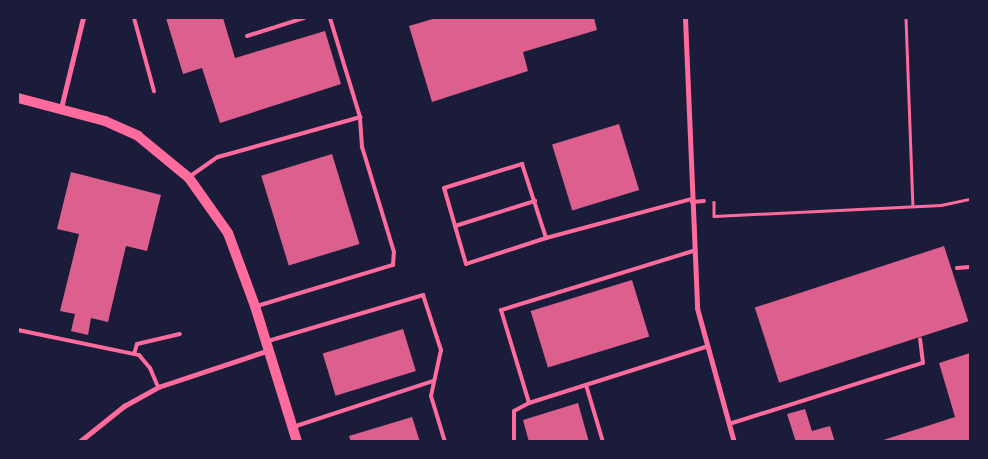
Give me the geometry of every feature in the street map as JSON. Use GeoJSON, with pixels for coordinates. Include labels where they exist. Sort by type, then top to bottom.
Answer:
{"type":"FeatureCollection","features":[{"type":"Feature","properties":{"kind":"main road"},"geometry":{"type":"LineString","coordinates":[[18,98],[106,121],[138,136],[189,178],[228,233],[255,306],[297,442]]}},
{"type":"Feature","properties":{"kind":"street"},"geometry":{"type":"LineString","coordinates":[[61,108],[83,18]]}},
{"type":"Feature","properties":{"kind":"street"},"geometry":{"type":"LineString","coordinates":[[685,18],[696,308],[734,442]]}},
{"type":"Feature","properties":{"kind":"street"},"geometry":{"type":"LineString","coordinates":[[79,442],[124,406],[158,387],[267,346]]}},
{"type":"Feature","properties":{"kind":"lane"},"geometry":{"type":"LineString","coordinates":[[134,18],[154,91]]}},
{"type":"Feature","properties":{"kind":"lane"},"geometry":{"type":"LineString","coordinates":[[247,36],[304,18]]}},
{"type":"Feature","properties":{"kind":"lane"},"geometry":{"type":"LineString","coordinates":[[255,306],[393,265],[394,252],[362,147],[360,117],[330,18]]}},
{"type":"Feature","properties":{"kind":"lane"},"geometry":{"type":"LineString","coordinates":[[189,178],[218,157],[360,117]]}},
{"type":"Feature","properties":{"kind":"lane"},"geometry":{"type":"LineString","coordinates":[[546,238],[522,164],[444,188],[466,264],[546,238],[692,200],[704,201]]}},
{"type":"Feature","properties":{"kind":"lane"},"geometry":{"type":"LineString","coordinates":[[455,226],[535,201]]}},
{"type":"Feature","properties":{"kind":"lane"},"geometry":{"type":"LineString","coordinates":[[529,402],[501,310],[693,251]]}},
{"type":"Feature","properties":{"kind":"lane"},"geometry":{"type":"LineString","coordinates":[[957,268],[970,267]]}},
{"type":"Feature","properties":{"kind":"lane"},"geometry":{"type":"LineString","coordinates":[[267,346],[423,295],[441,350],[431,396],[445,442]]}},
{"type":"Feature","properties":{"kind":"lane"},"geometry":{"type":"LineString","coordinates":[[18,330],[134,354],[150,368],[158,387]]}},
{"type":"Feature","properties":{"kind":"lane"},"geometry":{"type":"LineString","coordinates":[[134,354],[137,344],[180,334]]}},
{"type":"Feature","properties":{"kind":"lane"},"geometry":{"type":"LineString","coordinates":[[729,424],[923,363],[920,339]]}},
{"type":"Feature","properties":{"kind":"lane"},"geometry":{"type":"LineString","coordinates":[[514,442],[514,411],[529,402],[706,347]]}},
{"type":"Feature","properties":{"kind":"lane"},"geometry":{"type":"LineString","coordinates":[[293,427],[433,381]]}},
{"type":"Feature","properties":{"kind":"lane"},"geometry":{"type":"LineString","coordinates":[[586,385],[603,442]]}},
{"type":"Feature","properties":{"kind":"path"},"geometry":{"type":"LineString","coordinates":[[906,18],[913,206]]}},
{"type":"Feature","properties":{"kind":"path"},"geometry":{"type":"LineString","coordinates":[[714,201],[714,216],[941,206],[970,199]]}},
{"type":"Feature","properties":{"kind":"building"},"geometry":{"type":"Polygon","coordinates":[[[166,18],[223,18],[235,58],[325,31],[341,84],[220,123],[202,68],[183,74],[166,18]]]}},
{"type":"Feature","properties":{"kind":"building"},"geometry":{"type":"Polygon","coordinates":[[[436,18],[594,18],[597,30],[523,52],[528,71],[432,102],[409,26],[436,18]]]}},
{"type":"Feature","properties":{"kind":"building"},"geometry":{"type":"Polygon","coordinates":[[[619,124],[639,190],[572,210],[552,144],[619,124]]]}},
{"type":"Feature","properties":{"kind":"building"},"geometry":{"type":"Polygon","coordinates":[[[332,154],[359,244],[289,266],[261,176],[332,154]]]}},
{"type":"Feature","properties":{"kind":"building"},"geometry":{"type":"Polygon","coordinates":[[[71,172],[161,195],[147,251],[126,246],[108,322],[91,318],[88,335],[71,331],[75,314],[60,311],[79,234],[57,229],[71,172]]]}},
{"type":"Feature","properties":{"kind":"building"},"geometry":{"type":"Polygon","coordinates":[[[944,246],[968,321],[779,383],[755,307],[944,246]]]}},
{"type":"Feature","properties":{"kind":"building"},"geometry":{"type":"Polygon","coordinates":[[[632,280],[649,336],[548,367],[531,311],[632,280]]]}},
{"type":"Feature","properties":{"kind":"building"},"geometry":{"type":"Polygon","coordinates":[[[403,329],[416,371],[336,396],[323,354],[403,329]]]}},
{"type":"Feature","properties":{"kind":"building"},"geometry":{"type":"Polygon","coordinates":[[[970,353],[970,442],[877,442],[955,417],[939,363],[970,353]]]}},
{"type":"Feature","properties":{"kind":"building"},"geometry":{"type":"Polygon","coordinates":[[[578,403],[589,442],[529,442],[523,420],[578,403]]]}},
{"type":"Feature","properties":{"kind":"building"},"geometry":{"type":"Polygon","coordinates":[[[805,409],[812,431],[830,426],[835,442],[796,442],[787,414],[805,409]]]}},
{"type":"Feature","properties":{"kind":"building"},"geometry":{"type":"Polygon","coordinates":[[[412,417],[420,442],[351,442],[349,436],[412,417]]]}}]}
